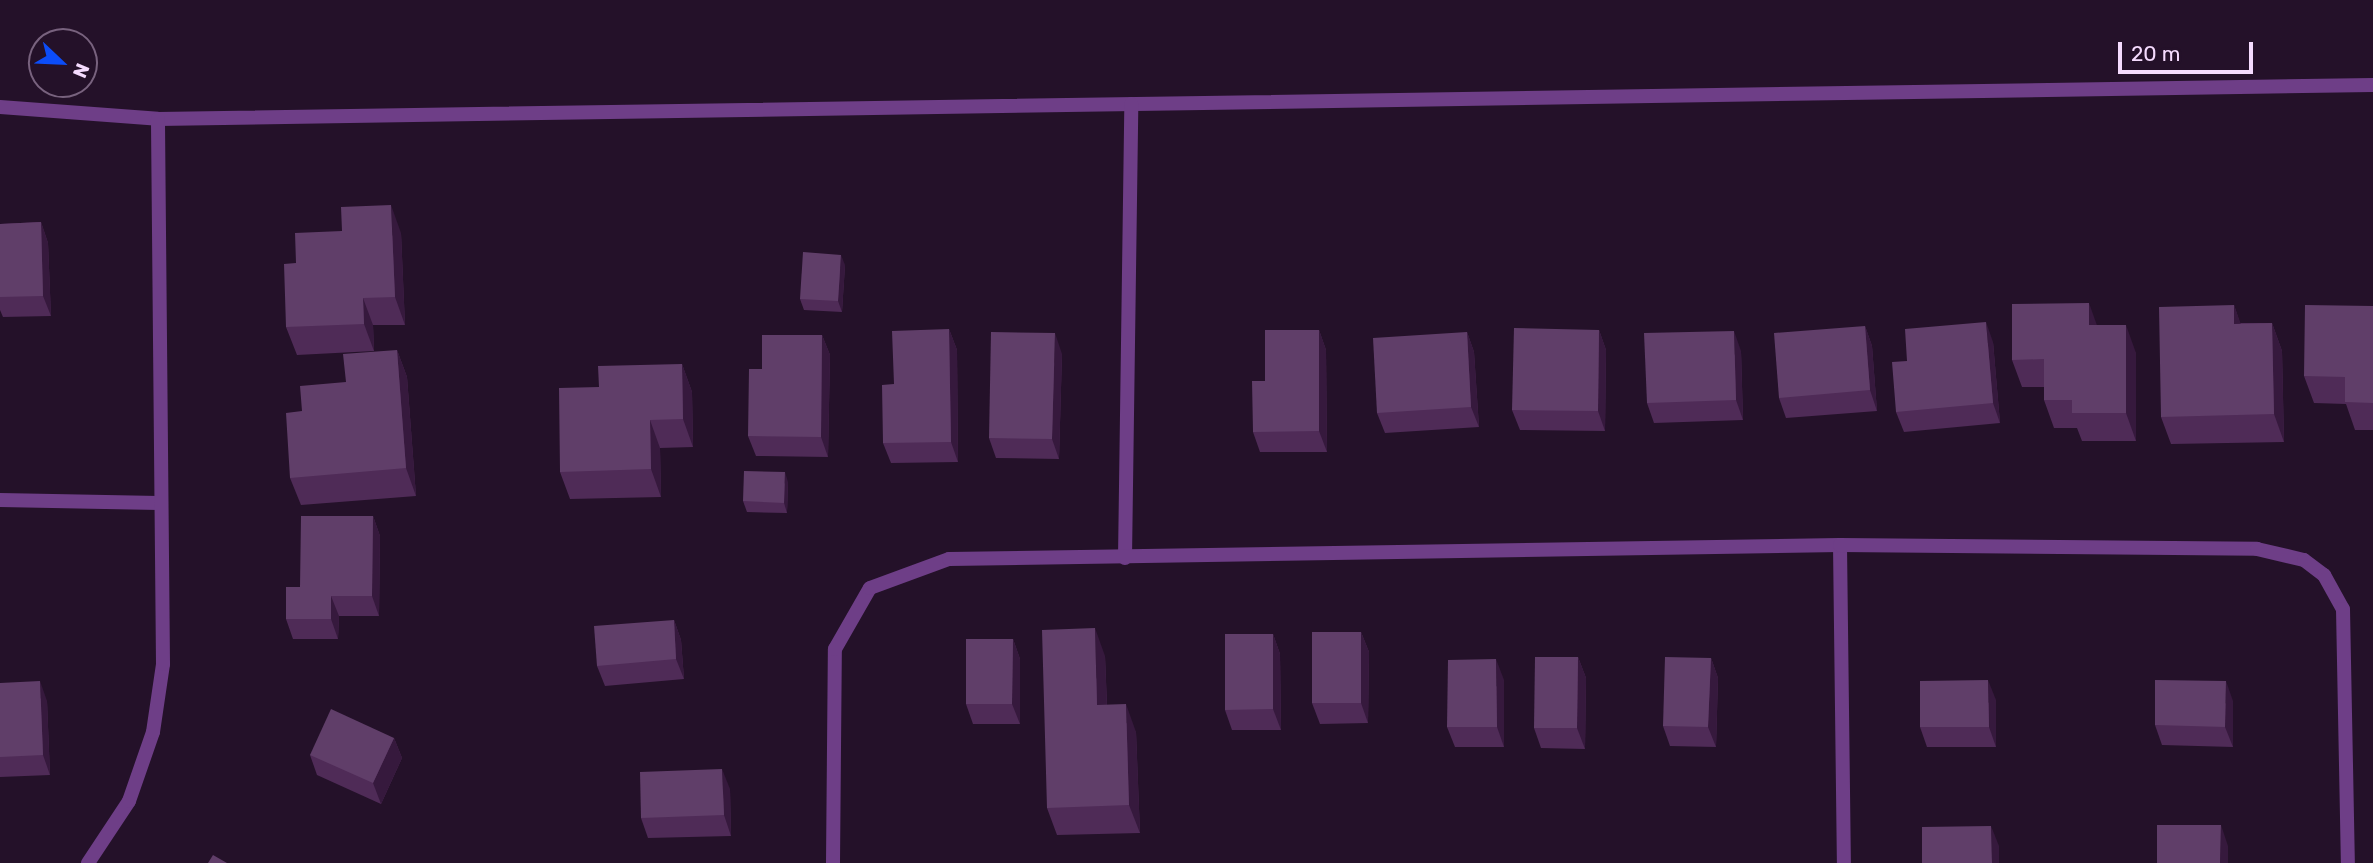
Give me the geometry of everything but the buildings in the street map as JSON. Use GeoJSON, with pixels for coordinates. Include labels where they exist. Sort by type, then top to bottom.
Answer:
{"type":"FeatureCollection","features":[{"type":"Feature","properties":{"kind":"street"},"geometry":{"type":"LineString","coordinates":[[0,107],[158,119],[2373,85]]}},
{"type":"Feature","properties":{"kind":"street"},"geometry":{"type":"LineString","coordinates":[[1125,558],[1131,104]]}},
{"type":"Feature","properties":{"kind":"street"},"geometry":{"type":"LineString","coordinates":[[88,863],[129,801],[153,732],[163,664],[159,503],[158,119]]}},
{"type":"Feature","properties":{"kind":"street"},"geometry":{"type":"LineString","coordinates":[[0,500],[159,503]]}},
{"type":"Feature","properties":{"kind":"street"},"geometry":{"type":"LineString","coordinates":[[1840,545],[1844,863]]}},
{"type":"Feature","properties":{"kind":"street"},"geometry":{"type":"LineString","coordinates":[[833,863],[835,649],[870,588],[949,559],[1840,545],[2257,548],[2304,560],[2324,575],[2343,609],[2348,863]]}}]}
